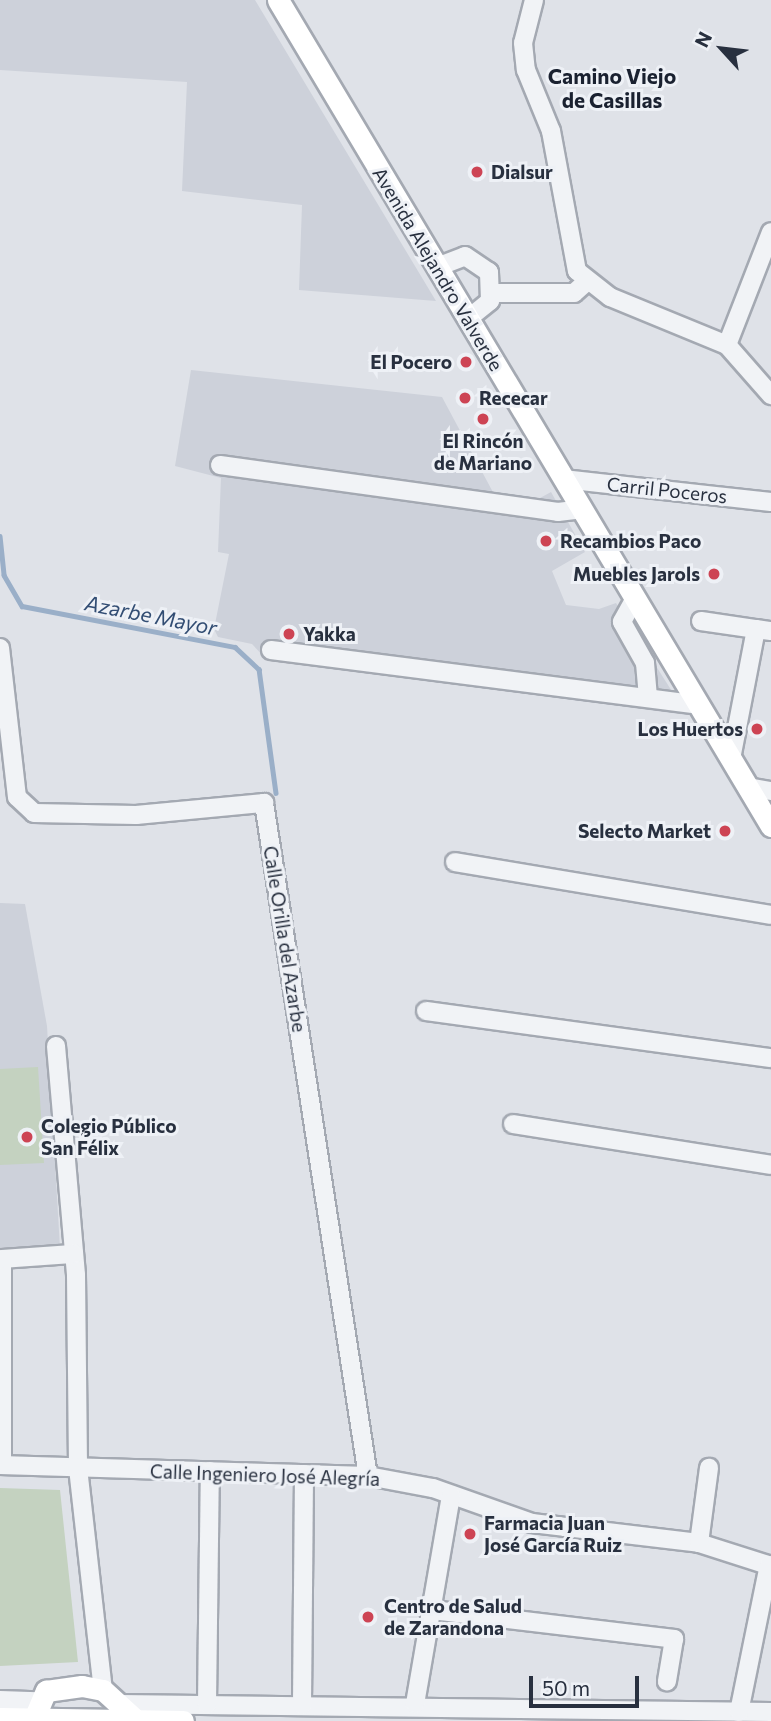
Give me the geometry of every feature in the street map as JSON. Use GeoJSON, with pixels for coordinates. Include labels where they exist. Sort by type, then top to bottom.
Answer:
{"type":"FeatureCollection","features":[{"type":"Feature","properties":{"kind":"main road","name":"Avenida Alejandro Valverde"},"geometry":{"type":"LineString","coordinates":[[278,0],[771,826]]}},
{"type":"Feature","properties":{"kind":"main road"},"geometry":{"type":"LineString","coordinates":[[34,1713],[60,1687],[112,1697],[137,1721]]}},
{"type":"Feature","properties":{"kind":"main road"},"geometry":{"type":"LineString","coordinates":[[0,1718],[34,1713],[137,1721],[183,1721]]}},
{"type":"Feature","properties":{"kind":"street"},"geometry":{"type":"LineString","coordinates":[[534,0],[523,43],[526,70],[551,131],[577,271],[585,283],[727,345],[771,395]]}},
{"type":"Feature","properties":{"kind":"street"},"geometry":{"type":"LineString","coordinates":[[727,345],[771,232]]}},
{"type":"Feature","properties":{"kind":"street"},"geometry":{"type":"LineString","coordinates":[[437,267],[458,257],[472,258],[489,272],[494,293]]}},
{"type":"Feature","properties":{"kind":"street"},"geometry":{"type":"LineString","coordinates":[[468,319],[494,293],[575,293],[585,283]]}},
{"type":"Feature","properties":{"kind":"street"},"geometry":{"type":"LineString","coordinates":[[220,464],[558,512],[581,509]]}},
{"type":"Feature","properties":{"kind":"street","name":"Carril Poceros"},"geometry":{"type":"LineString","coordinates":[[563,480],[771,502]]}},
{"type":"Feature","properties":{"kind":"street"},"geometry":{"type":"LineString","coordinates":[[635,600],[622,622],[645,663],[648,698]]}},
{"type":"Feature","properties":{"kind":"street"},"geometry":{"type":"LineString","coordinates":[[701,621],[763,630],[731,759]]}},
{"type":"Feature","properties":{"kind":"street","name":"Calle Orilla del Azarbe"},"geometry":{"type":"LineString","coordinates":[[0,648],[17,797],[34,813],[136,815],[264,803],[368,1476]]}},
{"type":"Feature","properties":{"kind":"street"},"geometry":{"type":"LineString","coordinates":[[271,650],[698,705]]}},
{"type":"Feature","properties":{"kind":"street"},"geometry":{"type":"LineString","coordinates":[[748,787],[771,790]]}},
{"type":"Feature","properties":{"kind":"street"},"geometry":{"type":"LineString","coordinates":[[456,862],[771,915]]}},
{"type":"Feature","properties":{"kind":"street"},"geometry":{"type":"LineString","coordinates":[[426,1012],[771,1058]]}},
{"type":"Feature","properties":{"kind":"street"},"geometry":{"type":"LineString","coordinates":[[56,1046],[74,1254],[78,1468],[112,1697],[207,1704],[415,1704],[771,1712]]}},
{"type":"Feature","properties":{"kind":"street"},"geometry":{"type":"LineString","coordinates":[[513,1124],[771,1165]]}},
{"type":"Feature","properties":{"kind":"street"},"geometry":{"type":"LineString","coordinates":[[1,1465],[2,1259],[74,1254]]}},
{"type":"Feature","properties":{"kind":"street","name":"Calle Ingeniero José Alegría"},"geometry":{"type":"LineString","coordinates":[[1,1465],[368,1476],[452,1495],[532,1522],[699,1544],[770,1565]]}},
{"type":"Feature","properties":{"kind":"street"},"geometry":{"type":"LineString","coordinates":[[699,1544],[709,1468]]}},
{"type":"Feature","properties":{"kind":"street"},"geometry":{"type":"LineString","coordinates":[[207,1704],[210,1471]]}},
{"type":"Feature","properties":{"kind":"street"},"geometry":{"type":"LineString","coordinates":[[302,1705],[304,1474]]}},
{"type":"Feature","properties":{"kind":"street"},"geometry":{"type":"LineString","coordinates":[[415,1704],[452,1495]]}},
{"type":"Feature","properties":{"kind":"street"},"geometry":{"type":"LineString","coordinates":[[739,1712],[770,1565]]}},
{"type":"Feature","properties":{"kind":"street"},"geometry":{"type":"LineString","coordinates":[[432,1610],[674,1639],[667,1681]]}},
{"type":"Feature","properties":{"kind":"street"},"geometry":{"type":"LineString","coordinates":[[0,1699],[34,1713]]}},
{"type":"Feature","properties":{"kind":"shaded area"},"geometry":{"type":"Polygon","coordinates":[[[0,0],[255,0],[436,301],[299,290],[302,205],[182,191],[187,82],[0,70],[0,0]]]}},
{"type":"Feature","properties":{"kind":"shaded area"},"geometry":{"type":"Polygon","coordinates":[[[191,370],[442,397],[495,496],[531,503],[551,492],[585,552],[552,571],[566,605],[599,609],[616,603],[687,715],[267,660],[252,644],[218,637],[214,629],[229,554],[218,552],[221,478],[175,466],[191,370]]]}},
{"type":"Feature","properties":{"kind":"shaded area","name":"Colegio Público San Félix"},"geometry":{"type":"Polygon","coordinates":[[[0,903],[25,904],[47,1026],[60,1248],[0,1250],[0,903]]]}},
{"type":"Feature","properties":{"kind":"green space"},"geometry":{"type":"Polygon","coordinates":[[[38,1067],[44,1163],[0,1165],[0,1069],[38,1067]]]}},
{"type":"Feature","properties":{"kind":"green space"},"geometry":{"type":"Polygon","coordinates":[[[0,1488],[60,1490],[78,1662],[0,1666],[0,1488]]]}},
{"type":"Feature","properties":{"kind":"waterway","name":"Azarbe Mayor"},"geometry":{"type":"LineString","coordinates":[[0,536],[4,575],[22,606],[235,647],[259,669],[276,793]]}},
{"type":"Feature","properties":{"kind":"place","name":"Dialsur"},"geometry":{"type":"Point","coordinates":[477,172]}},
{"type":"Feature","properties":{"kind":"place","name":"El Pocero"},"geometry":{"type":"Point","coordinates":[466,362]}},
{"type":"Feature","properties":{"kind":"place","name":"Rececar"},"geometry":{"type":"Point","coordinates":[465,398]}},
{"type":"Feature","properties":{"kind":"place","name":"El Rincón de Mariano"},"geometry":{"type":"Point","coordinates":[483,419]}},
{"type":"Feature","properties":{"kind":"place","name":"Recambios Paco"},"geometry":{"type":"Point","coordinates":[546,541]}},
{"type":"Feature","properties":{"kind":"place","name":"Muebles Jarols"},"geometry":{"type":"Point","coordinates":[714,574]}},
{"type":"Feature","properties":{"kind":"place","name":"Yakka"},"geometry":{"type":"Point","coordinates":[289,634]}},
{"type":"Feature","properties":{"kind":"place","name":"Los Huertos"},"geometry":{"type":"Point","coordinates":[757,729]}},
{"type":"Feature","properties":{"kind":"place","name":"Selecto Market"},"geometry":{"type":"Point","coordinates":[725,831]}},
{"type":"Feature","properties":{"kind":"place","name":"Colegio Público San Félix"},"geometry":{"type":"Point","coordinates":[27,1137]}},
{"type":"Feature","properties":{"kind":"place","name":"Farmacia Juan José García Ruiz"},"geometry":{"type":"Point","coordinates":[470,1534]}},
{"type":"Feature","properties":{"kind":"place","name":"Centro de Salud de Zarandona"},"geometry":{"type":"Point","coordinates":[368,1617]}},
{"type":"Feature","properties":{"kind":"district","name":"Camino Viejo de Casillas"},"geometry":{"type":"Point","coordinates":[612,88]}}]}
